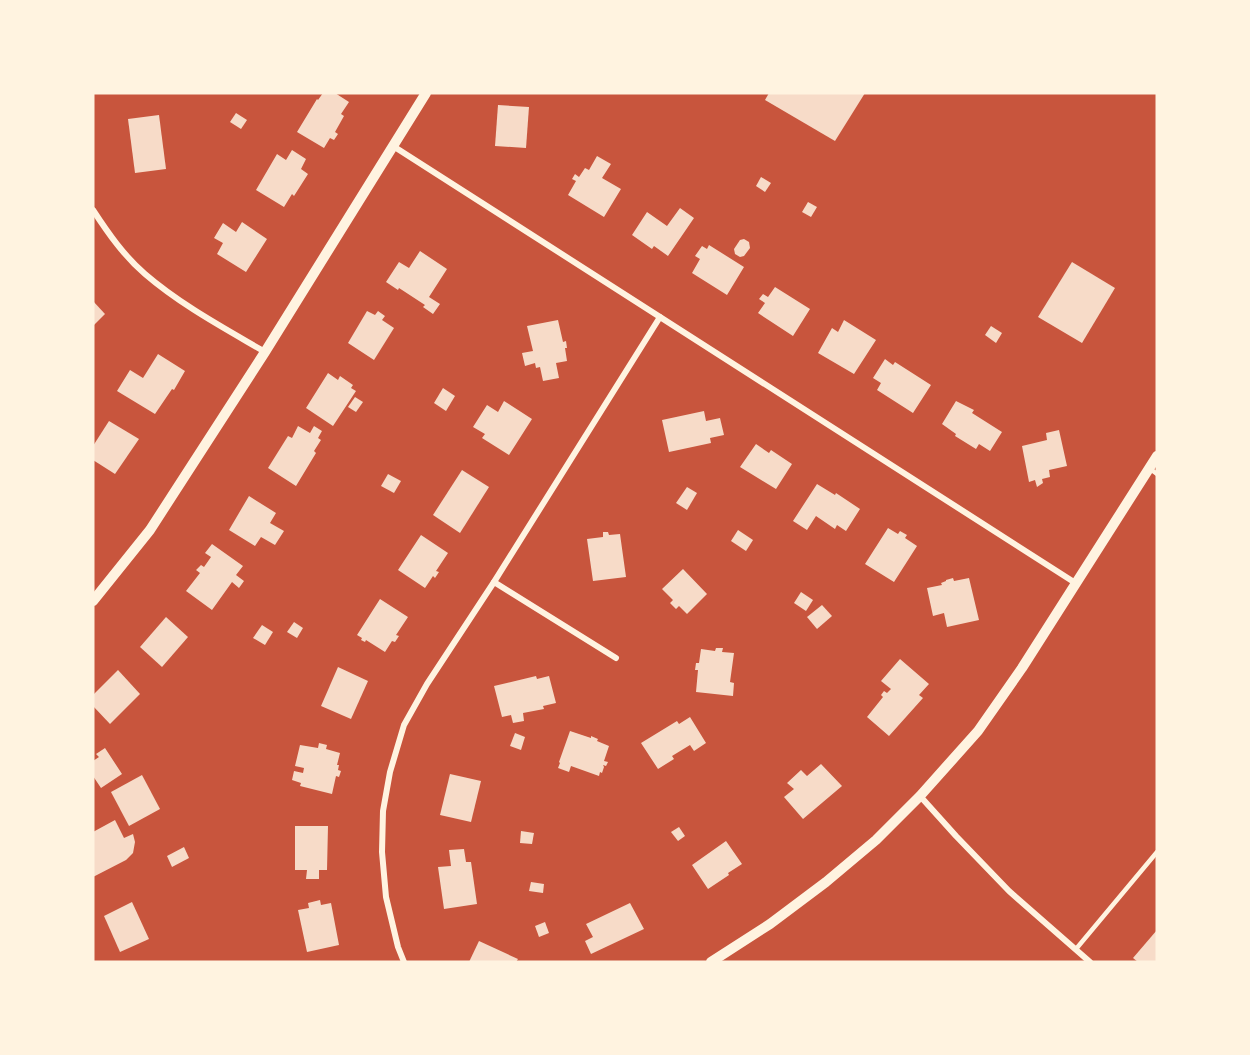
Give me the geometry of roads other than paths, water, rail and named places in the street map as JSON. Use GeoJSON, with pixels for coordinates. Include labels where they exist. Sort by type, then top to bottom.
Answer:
{"type":"FeatureCollection","features":[{"type":"Feature","properties":{"kind":"street"},"geometry":{"type":"LineString","coordinates":[[93,601],[150,530],[426,93]]}},
{"type":"Feature","properties":{"kind":"street"},"geometry":{"type":"LineString","coordinates":[[393,146],[1077,584]]}},
{"type":"Feature","properties":{"kind":"street"},"geometry":{"type":"LineString","coordinates":[[93,210],[123,252],[144,274],[172,296],[264,352]]}},
{"type":"Feature","properties":{"kind":"street"},"geometry":{"type":"LineString","coordinates":[[404,962],[386,897],[382,852],[383,812],[390,772],[404,725],[427,684],[494,582],[660,317]]}},
{"type":"Feature","properties":{"kind":"street"},"geometry":{"type":"LineString","coordinates":[[711,962],[770,924],[876,840],[920,796],[978,731],[1153,471],[1157,456]]}},
{"type":"Feature","properties":{"kind":"street"},"geometry":{"type":"LineString","coordinates":[[494,582],[616,658]]}},
{"type":"Feature","properties":{"kind":"street"},"geometry":{"type":"LineString","coordinates":[[920,796],[1009,891],[1090,962]]}},
{"type":"Feature","properties":{"kind":"lane"},"geometry":{"type":"LineString","coordinates":[[1076,949],[1157,852]]}}]}
